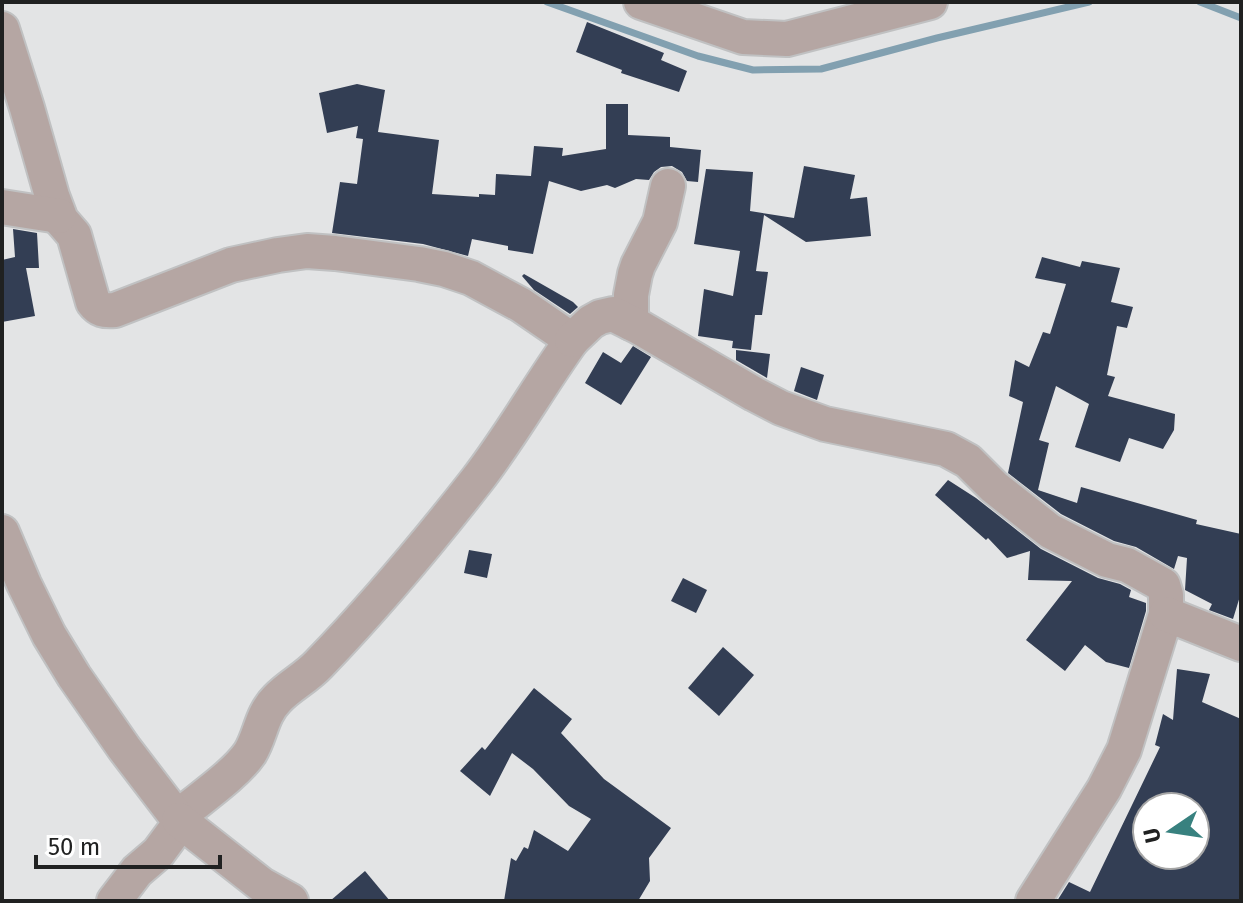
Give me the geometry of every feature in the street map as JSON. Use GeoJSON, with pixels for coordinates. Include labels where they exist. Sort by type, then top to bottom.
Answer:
{"type":"FeatureCollection","features":[{"type":"Feature","properties":{"kind":"street"},"geometry":{"type":"LineString","coordinates":[[641,2],[743,37],[787,39],[930,2]]}},
{"type":"Feature","properties":{"kind":"street"},"geometry":{"type":"LineString","coordinates":[[2,29],[59,216],[74,235],[93,302],[104,311],[115,310],[231,265],[307,251],[419,264],[471,278],[521,305],[572,340]]}},
{"type":"Feature","properties":{"kind":"street"},"geometry":{"type":"LineString","coordinates":[[631,323],[635,274],[660,222],[668,186]]}},
{"type":"Feature","properties":{"kind":"street"},"geometry":{"type":"LineString","coordinates":[[2,207],[59,216]]}},
{"type":"Feature","properties":{"kind":"street"},"geometry":{"type":"LineString","coordinates":[[114,901],[137,871],[158,853],[178,826],[178,819],[249,754],[276,699],[318,665],[477,481],[572,340],[591,322],[613,314],[754,394],[800,416],[946,449],[960,455],[1050,531],[1107,560],[1127,565],[1163,585],[1166,614],[1124,750],[1104,789],[1033,901]]}},
{"type":"Feature","properties":{"kind":"street"},"geometry":{"type":"LineString","coordinates":[[2,532],[49,635],[74,676],[178,819],[262,885],[291,901]]}},
{"type":"Feature","properties":{"kind":"street"},"geometry":{"type":"LineString","coordinates":[[1166,614],[1241,644]]}},
{"type":"Feature","properties":{"kind":"building"},"geometry":{"type":"Polygon","coordinates":[[[587,22],[664,53],[661,60],[687,71],[679,92],[621,73],[622,70],[576,52],[587,22]]]}},
{"type":"Feature","properties":{"kind":"building"},"geometry":{"type":"Polygon","coordinates":[[[357,84],[385,90],[378,132],[439,140],[432,194],[495,195],[496,174],[531,176],[534,146],[563,148],[562,156],[606,149],[606,104],[628,104],[628,135],[670,137],[670,147],[701,150],[698,182],[687,181],[682,172],[672,166],[661,167],[649,180],[636,179],[615,188],[607,185],[581,191],[549,181],[533,254],[472,239],[468,256],[423,244],[332,233],[340,182],[357,184],[363,139],[356,138],[358,126],[327,133],[319,93],[357,84]]]}},
{"type":"Feature","properties":{"kind":"building"},"geometry":{"type":"Polygon","coordinates":[[[804,166],[855,175],[850,199],[867,197],[871,236],[806,242],[764,215],[756,271],[768,272],[762,315],[755,315],[751,350],[732,348],[733,341],[698,336],[704,289],[733,296],[740,251],[694,244],[706,169],[753,172],[750,211],[794,218],[804,166]]]}},
{"type":"Feature","properties":{"kind":"building"},"geometry":{"type":"Polygon","coordinates":[[[13,229],[37,233],[39,268],[26,268],[35,316],[2,322],[2,260],[15,257],[13,229]]]}},
{"type":"Feature","properties":{"kind":"building"},"geometry":{"type":"Polygon","coordinates":[[[1042,257],[1080,267],[1082,261],[1120,268],[1111,302],[1133,307],[1127,328],[1117,326],[1107,375],[1115,377],[1108,396],[1175,414],[1174,430],[1163,449],[1129,438],[1120,462],[1075,447],[1089,404],[1056,386],[1039,440],[1049,443],[1038,490],[1077,503],[1081,487],[1197,520],[1196,524],[1241,534],[1241,593],[1233,619],[1209,610],[1212,604],[1185,590],[1187,558],[1178,556],[1174,569],[1136,547],[1114,541],[1061,514],[1008,473],[1023,402],[1009,396],[1015,360],[1029,367],[1043,332],[1050,334],[1066,284],[1035,278],[1042,257]]]}},
{"type":"Feature","properties":{"kind":"building"},"geometry":{"type":"Polygon","coordinates":[[[524,274],[578,307],[570,314],[534,290],[522,276],[524,274]]]}},
{"type":"Feature","properties":{"kind":"building"},"geometry":{"type":"Polygon","coordinates":[[[633,346],[651,357],[621,405],[585,383],[603,352],[621,363],[633,346]]]}},
{"type":"Feature","properties":{"kind":"building"},"geometry":{"type":"Polygon","coordinates":[[[736,350],[770,354],[767,378],[736,360],[736,350]]]}},
{"type":"Feature","properties":{"kind":"building"},"geometry":{"type":"Polygon","coordinates":[[[801,367],[824,375],[817,400],[794,391],[801,367]]]}},
{"type":"Feature","properties":{"kind":"building"},"geometry":{"type":"Polygon","coordinates":[[[948,480],[1041,549],[1098,578],[1120,584],[1131,590],[1129,597],[1146,603],[1129,668],[1106,662],[1085,645],[1065,671],[1026,640],[1072,581],[1028,580],[1030,551],[1007,558],[988,538],[986,540],[935,495],[948,480]]]}},
{"type":"Feature","properties":{"kind":"building"},"geometry":{"type":"Polygon","coordinates":[[[469,550],[492,554],[487,578],[464,573],[469,550]]]}},
{"type":"Feature","properties":{"kind":"building"},"geometry":{"type":"Polygon","coordinates":[[[683,578],[707,590],[696,613],[671,601],[683,578]]]}},
{"type":"Feature","properties":{"kind":"building"},"geometry":{"type":"Polygon","coordinates":[[[723,647],[754,675],[719,716],[688,688],[723,647]]]}},
{"type":"Feature","properties":{"kind":"building"},"geometry":{"type":"Polygon","coordinates":[[[1177,669],[1210,674],[1202,702],[1241,719],[1241,901],[1057,901],[1069,882],[1090,892],[1131,807],[1131,871],[1211,871],[1211,791],[1139,791],[1160,747],[1155,745],[1163,714],[1173,720],[1177,669]]]}},
{"type":"Feature","properties":{"kind":"building"},"geometry":{"type":"Polygon","coordinates":[[[534,688],[572,719],[561,733],[604,779],[671,828],[649,858],[650,881],[638,901],[504,901],[511,858],[516,861],[524,847],[528,849],[534,830],[568,851],[591,819],[569,806],[533,769],[512,753],[490,796],[460,771],[482,747],[485,750],[534,688]]]}},
{"type":"Feature","properties":{"kind":"building"},"geometry":{"type":"Polygon","coordinates":[[[365,871],[390,901],[330,901],[365,871]]]}},
{"type":"Feature","properties":{"kind":"waterway"},"geometry":{"type":"LineString","coordinates":[[547,2],[698,56],[753,70],[821,69],[1089,2]]}},
{"type":"Feature","properties":{"kind":"waterway"},"geometry":{"type":"LineString","coordinates":[[1200,2],[1241,18]]}}]}
